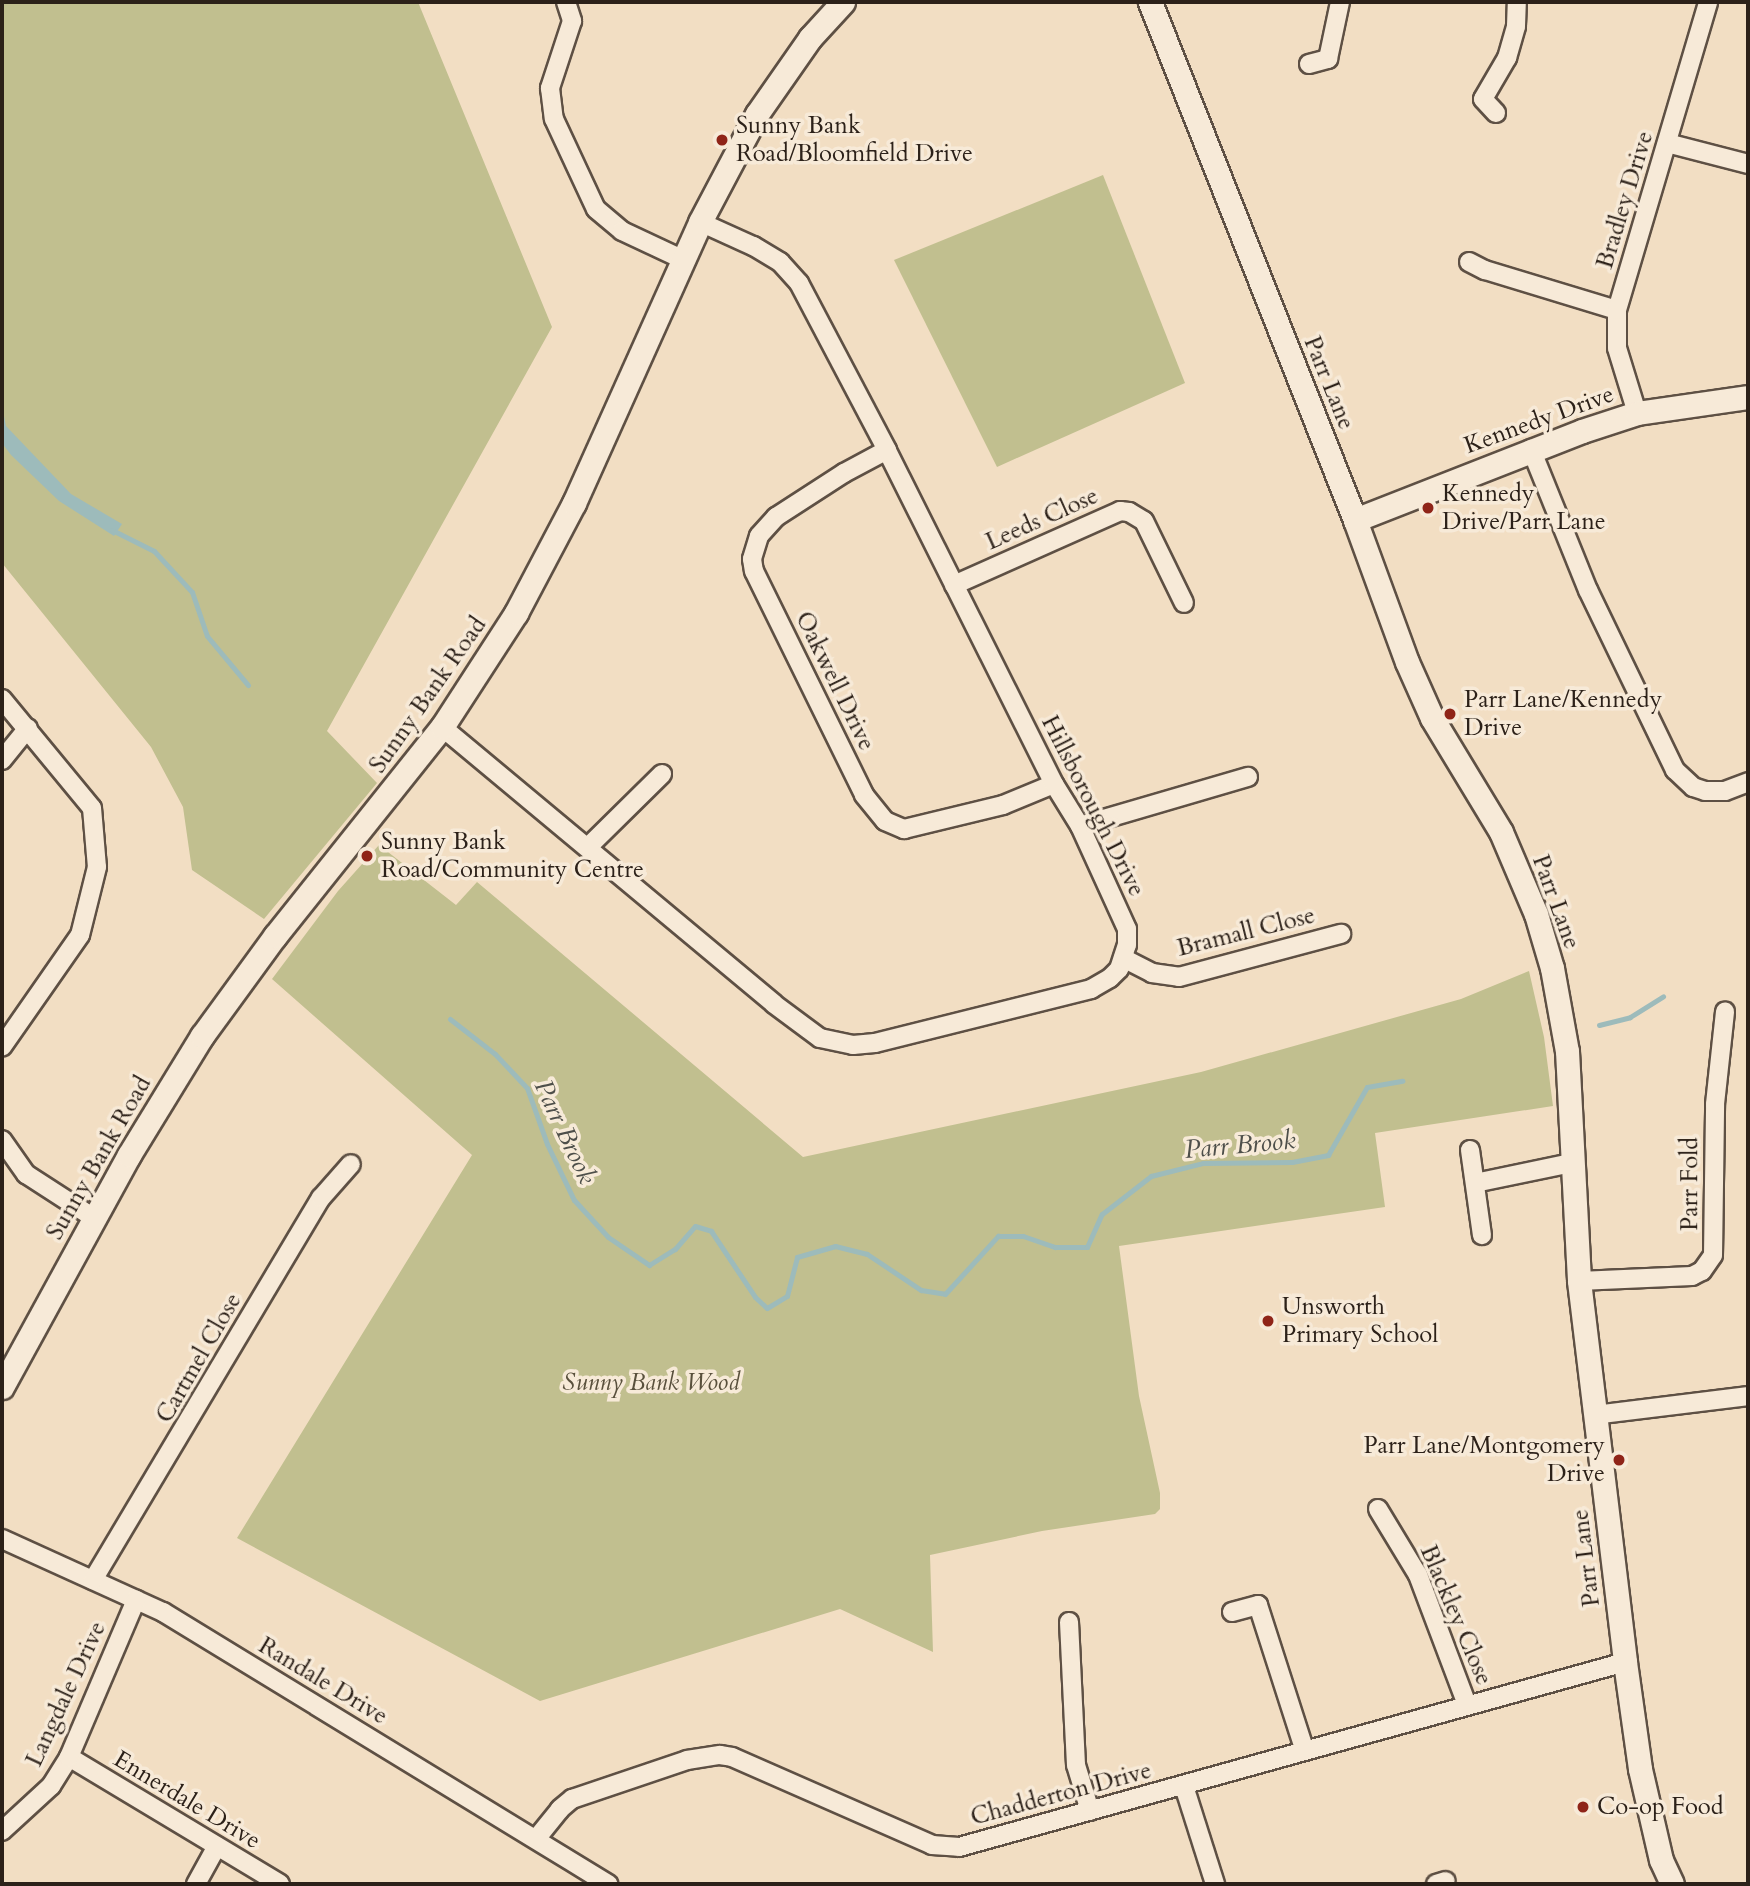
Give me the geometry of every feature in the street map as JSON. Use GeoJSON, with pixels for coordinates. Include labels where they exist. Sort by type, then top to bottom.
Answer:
{"type":"FeatureCollection","features":[{"type":"Feature","properties":{"kind":"street"},"geometry":{"type":"LineString","coordinates":[[566,2],[572,21],[550,89],[554,119],[596,209],[622,231],[684,260]]}},
{"type":"Feature","properties":{"kind":"street","name":"Sunny Bank Road"},"geometry":{"type":"LineString","coordinates":[[2,1387],[94,1218],[158,1107],[210,1025],[275,936],[442,727],[480,671],[546,559],[700,222],[757,114],[810,38],[843,2]]}},
{"type":"Feature","properties":{"kind":"street","name":"Parr Lane"},"geometry":{"type":"LineString","coordinates":[[1150,2],[1432,719],[1501,832],[1536,914],[1562,1010],[1567,1051],[1579,1281],[1640,1769],[1661,1860],[1672,1884]]}},
{"type":"Feature","properties":{"kind":"street"},"geometry":{"type":"LineString","coordinates":[[1309,64],[1328,60],[1340,2]]}},
{"type":"Feature","properties":{"kind":"street"},"geometry":{"type":"LineString","coordinates":[[1496,113],[1483,99],[1507,58],[1516,26],[1517,2]]}},
{"type":"Feature","properties":{"kind":"street","name":"Bradley Drive"},"geometry":{"type":"LineString","coordinates":[[1637,414],[1617,348],[1618,310],[1707,2]]}},
{"type":"Feature","properties":{"kind":"street"},"geometry":{"type":"LineString","coordinates":[[1667,144],[1748,164]]}},
{"type":"Feature","properties":{"kind":"street","name":"Hillsborough Drive"},"geometry":{"type":"LineString","coordinates":[[700,222],[753,246],[780,262],[799,283],[887,450],[1054,784],[1080,826],[1127,929],[1124,958]]}},
{"type":"Feature","properties":{"kind":"street"},"geometry":{"type":"LineString","coordinates":[[1469,262],[1483,277],[1618,310]]}},
{"type":"Feature","properties":{"kind":"street","name":"Kennedy Drive"},"geometry":{"type":"LineString","coordinates":[[1355,520],[1531,449],[1637,414],[1748,397]]}},
{"type":"Feature","properties":{"kind":"street"},"geometry":{"type":"LineString","coordinates":[[1531,449],[1588,590],[1675,771],[1682,779],[1705,791],[1725,792],[1748,782]]}},
{"type":"Feature","properties":{"kind":"street","name":"Oakwell Drive"},"geometry":{"type":"LineString","coordinates":[[887,450],[844,473],[776,517],[759,536],[752,559],[754,572],[864,795],[885,821],[904,828],[1003,805],[1054,784]]}},
{"type":"Feature","properties":{"kind":"street","name":"Leeds Close"},"geometry":{"type":"LineString","coordinates":[[954,585],[1120,511],[1129,512],[1144,521],[1184,603]]}},
{"type":"Feature","properties":{"kind":"street"},"geometry":{"type":"LineString","coordinates":[[2,699],[92,808],[97,867],[80,935],[2,1047]]}},
{"type":"Feature","properties":{"kind":"street"},"geometry":{"type":"LineString","coordinates":[[442,727],[808,1031],[834,1042],[853,1045],[875,1043],[1091,989],[1110,978],[1124,958]]}},
{"type":"Feature","properties":{"kind":"street"},"geometry":{"type":"LineString","coordinates":[[2,760],[28,728]]}},
{"type":"Feature","properties":{"kind":"street"},"geometry":{"type":"LineString","coordinates":[[588,847],[662,774]]}},
{"type":"Feature","properties":{"kind":"street"},"geometry":{"type":"LineString","coordinates":[[1080,826],[1248,777]]}},
{"type":"Feature","properties":{"kind":"street","name":"Bramall Close"},"geometry":{"type":"LineString","coordinates":[[1124,958],[1153,972],[1180,977],[1341,934]]}},
{"type":"Feature","properties":{"kind":"street","name":"Parr Fold"},"geometry":{"type":"LineString","coordinates":[[1579,1281],[1692,1276],[1702,1271],[1713,1255],[1714,1104],[1725,1012]]}},
{"type":"Feature","properties":{"kind":"street"},"geometry":{"type":"LineString","coordinates":[[2,1140],[26,1174],[94,1218]]}},
{"type":"Feature","properties":{"kind":"street"},"geometry":{"type":"LineString","coordinates":[[1470,1150],[1482,1235]]}},
{"type":"Feature","properties":{"kind":"street"},"geometry":{"type":"LineString","coordinates":[[1475,1184],[1572,1163]]}},
{"type":"Feature","properties":{"kind":"street","name":"Cartmel Close"},"geometry":{"type":"LineString","coordinates":[[93,1580],[321,1198],[351,1164]]}},
{"type":"Feature","properties":{"kind":"street"},"geometry":{"type":"LineString","coordinates":[[1594,1415],[1748,1396]]}},
{"type":"Feature","properties":{"kind":"street","name":"Blackley Close"},"geometry":{"type":"LineString","coordinates":[[1378,1509],[1418,1575],[1467,1705]]}},
{"type":"Feature","properties":{"kind":"street","name":"Randale Drive"},"geometry":{"type":"LineString","coordinates":[[2,1539],[163,1612],[608,1884]]}},
{"type":"Feature","properties":{"kind":"street","name":"Langdale Drive"},"geometry":{"type":"LineString","coordinates":[[2,1831],[51,1786],[69,1757],[136,1600]]}},
{"type":"Feature","properties":{"kind":"street"},"geometry":{"type":"LineString","coordinates":[[1232,1612],[1258,1605],[1305,1751]]}},
{"type":"Feature","properties":{"kind":"street"},"geometry":{"type":"LineString","coordinates":[[1069,1622],[1076,1765],[1090,1811]]}},
{"type":"Feature","properties":{"kind":"street","name":"Chadderton Drive"},"geometry":{"type":"LineString","coordinates":[[536,1839],[560,1809],[572,1799],[687,1760],[720,1755],[732,1757],[932,1845],[950,1849],[1625,1662]]}},
{"type":"Feature","properties":{"kind":"street","name":"Ennerdale Drive"},"geometry":{"type":"LineString","coordinates":[[69,1757],[280,1884]]}},
{"type":"Feature","properties":{"kind":"street"},"geometry":{"type":"LineString","coordinates":[[1184,1786],[1215,1884]]}},
{"type":"Feature","properties":{"kind":"street"},"geometry":{"type":"LineString","coordinates":[[196,1884],[217,1846]]}},
{"type":"Feature","properties":{"kind":"green space"},"geometry":{"type":"Polygon","coordinates":[[[2,2],[418,2],[552,327],[327,731],[377,783],[264,919],[192,870],[183,807],[151,747],[2,563],[2,2]]]}},
{"type":"Feature","properties":{"kind":"green space"},"geometry":{"type":"Polygon","coordinates":[[[1103,175],[1185,383],[997,467],[894,260],[1103,175]]]}},
{"type":"Feature","properties":{"kind":"green space","name":"Sunny Bank Wood"},"geometry":{"type":"Polygon","coordinates":[[[379,845],[456,905],[477,882],[803,1157],[1201,1072],[1461,999],[1529,971],[1544,1037],[1553,1106],[1375,1133],[1385,1207],[1119,1246],[1139,1396],[1160,1493],[1160,1509],[1155,1514],[1042,1531],[930,1555],[933,1652],[840,1609],[540,1701],[237,1538],[472,1155],[272,979],[338,891],[379,845]]]}},
{"type":"Feature","properties":{"kind":"water"},"geometry":{"type":"Polygon","coordinates":[[[2,406],[6,426],[71,494],[122,524],[114,536],[59,501],[11,455],[2,443],[2,406]]]}},
{"type":"Feature","properties":{"kind":"waterway","name":"Parr Brook"},"geometry":{"type":"LineString","coordinates":[[112,530],[154,551],[192,592],[207,636],[248,685]]}},
{"type":"Feature","properties":{"kind":"waterway","name":"Parr Brook"},"geometry":{"type":"LineString","coordinates":[[1599,1025],[1630,1017],[1663,996]]}},
{"type":"Feature","properties":{"kind":"waterway","name":"Parr Brook"},"geometry":{"type":"LineString","coordinates":[[450,1019],[495,1054],[527,1088],[547,1144],[574,1200],[608,1237],[649,1265],[675,1249],[695,1226],[711,1231],[755,1297],[767,1308],[787,1296],[797,1257],[835,1246],[867,1254],[921,1290],[945,1294],[998,1236],[1023,1236],[1055,1247],[1087,1247],[1102,1214],[1151,1176],[1203,1163],[1292,1162],[1328,1155],[1367,1087],[1402,1081]]}},
{"type":"Feature","properties":{"kind":"place","name":"Sunny Bank Road/Bloomfield Drive"},"geometry":{"type":"Point","coordinates":[722,140]}},
{"type":"Feature","properties":{"kind":"place","name":"Kennedy Drive/Parr Lane"},"geometry":{"type":"Point","coordinates":[1428,508]}},
{"type":"Feature","properties":{"kind":"place","name":"Parr Lane/Kennedy Drive"},"geometry":{"type":"Point","coordinates":[1450,714]}},
{"type":"Feature","properties":{"kind":"place","name":"Sunny Bank Road/Community Centre"},"geometry":{"type":"Point","coordinates":[367,856]}},
{"type":"Feature","properties":{"kind":"place","name":"Unsworth Primary School"},"geometry":{"type":"Point","coordinates":[1268,1321]}},
{"type":"Feature","properties":{"kind":"place","name":"Parr Lane/Montgomery Drive"},"geometry":{"type":"Point","coordinates":[1619,1460]}},
{"type":"Feature","properties":{"kind":"place","name":"Co-op Food"},"geometry":{"type":"Point","coordinates":[1583,1807]}}]}
